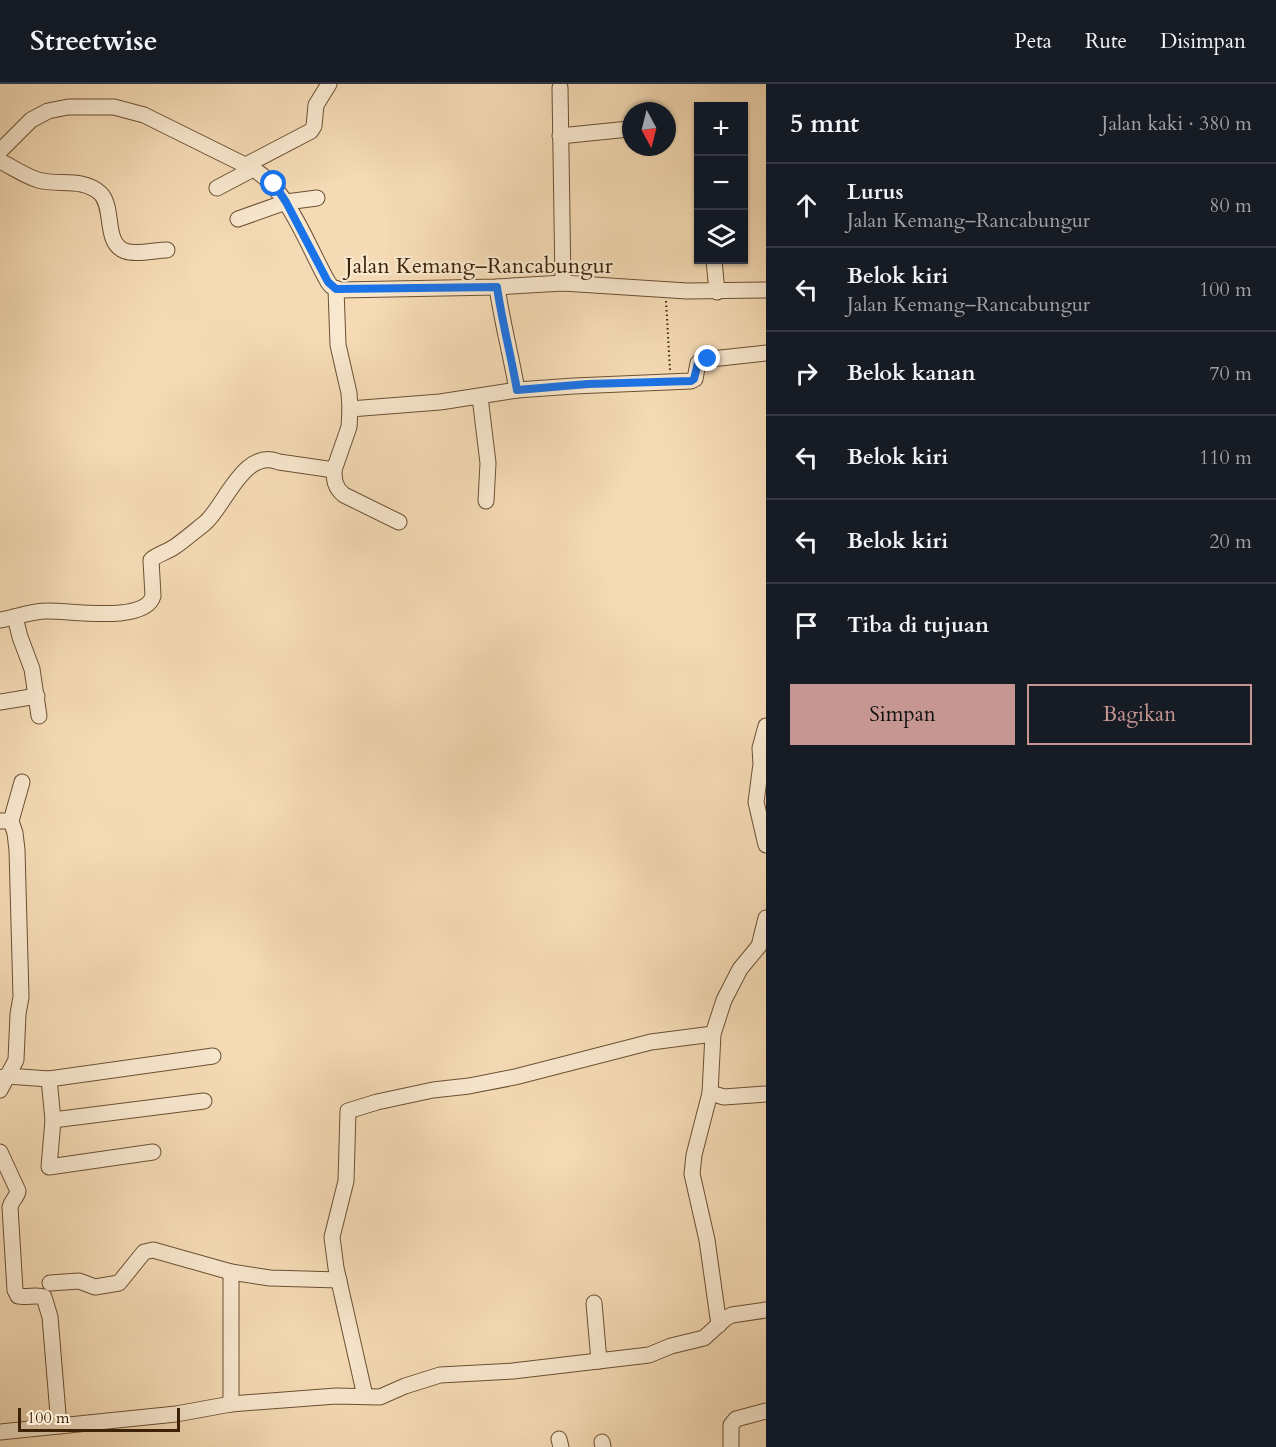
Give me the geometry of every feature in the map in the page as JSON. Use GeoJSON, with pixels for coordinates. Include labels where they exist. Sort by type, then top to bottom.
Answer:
{"type":"FeatureCollection","features":[{"type":"Feature","properties":{"kind":"street"},"geometry":{"type":"LineString","coordinates":[[217,188],[311,131],[314,126],[316,105],[329,84]]}},
{"type":"Feature","properties":{"kind":"street"},"geometry":{"type":"LineString","coordinates":[[560,88],[562,283]]}},
{"type":"Feature","properties":{"kind":"street","name":"Jalan Kemang–Rancabungur"},"geometry":{"type":"LineString","coordinates":[[0,151],[32,120],[48,111],[68,107],[114,107],[144,115],[249,167],[274,184],[286,202],[328,282],[336,289],[497,287],[562,283],[717,292],[766,290]]}},
{"type":"Feature","properties":{"kind":"street"},"geometry":{"type":"LineString","coordinates":[[560,136],[622,130]]}},
{"type":"Feature","properties":{"kind":"street"},"geometry":{"type":"LineString","coordinates":[[0,161],[36,179],[79,183],[98,192],[107,204],[113,239],[125,251],[166,250]]}},
{"type":"Feature","properties":{"kind":"street"},"geometry":{"type":"LineString","coordinates":[[238,219],[286,202],[317,198]]}},
{"type":"Feature","properties":{"kind":"street"},"geometry":{"type":"LineString","coordinates":[[714,264],[717,292]]}},
{"type":"Feature","properties":{"kind":"street"},"geometry":{"type":"LineString","coordinates":[[497,287],[504,333],[510,350],[517,390]]}},
{"type":"Feature","properties":{"kind":"street"},"geometry":{"type":"LineString","coordinates":[[336,289],[338,345],[349,393],[350,409],[349,427],[334,470],[335,483],[344,495],[399,522]]}},
{"type":"Feature","properties":{"kind":"street"},"geometry":{"type":"LineString","coordinates":[[350,409],[588,384],[691,381],[694,379],[698,363],[702,360],[766,352]]}},
{"type":"Feature","properties":{"kind":"street"},"geometry":{"type":"LineString","coordinates":[[480,397],[488,463],[486,501]]}},
{"type":"Feature","properties":{"kind":"street"},"geometry":{"type":"LineString","coordinates":[[39,716],[32,669],[20,637],[8,619],[46,611],[114,614],[147,605],[153,600],[150,560],[174,548],[207,522],[236,481],[256,462],[272,459],[334,470]]}},
{"type":"Feature","properties":{"kind":"street"},"geometry":{"type":"LineString","coordinates":[[0,702],[37,696]]}},
{"type":"Feature","properties":{"kind":"street"},"geometry":{"type":"LineString","coordinates":[[766,726],[760,748],[756,802],[766,845]]}},
{"type":"Feature","properties":{"kind":"street"},"geometry":{"type":"LineString","coordinates":[[2,1082],[16,1060],[21,997],[17,850],[15,833],[5,821],[22,782]]}},
{"type":"Feature","properties":{"kind":"street"},"geometry":{"type":"LineString","coordinates":[[718,1325],[707,1240],[692,1174],[694,1155],[710,1093],[713,1034],[724,1000],[740,969],[759,946],[766,918]]}},
{"type":"Feature","properties":{"kind":"street"},"geometry":{"type":"LineString","coordinates":[[365,1396],[332,1238],[346,1181],[348,1112],[377,1102],[433,1090],[515,1077],[651,1042],[713,1034]]}},
{"type":"Feature","properties":{"kind":"street"},"geometry":{"type":"LineString","coordinates":[[2,1082],[49,1079],[213,1056]]}},
{"type":"Feature","properties":{"kind":"street"},"geometry":{"type":"LineString","coordinates":[[49,1079],[53,1120],[49,1167],[153,1152]]}},
{"type":"Feature","properties":{"kind":"street"},"geometry":{"type":"LineString","coordinates":[[710,1093],[724,1097],[766,1095]]}},
{"type":"Feature","properties":{"kind":"street"},"geometry":{"type":"LineString","coordinates":[[53,1120],[204,1101]]}},
{"type":"Feature","properties":{"kind":"street"},"geometry":{"type":"LineString","coordinates":[[0,1152],[18,1191],[10,1207],[15,1290],[18,1296],[40,1295],[46,1301],[59,1426]]}},
{"type":"Feature","properties":{"kind":"street"},"geometry":{"type":"LineString","coordinates":[[50,1283],[80,1281],[95,1287],[119,1283],[144,1252],[149,1250],[231,1272],[270,1278],[339,1280]]}},
{"type":"Feature","properties":{"kind":"street"},"geometry":{"type":"LineString","coordinates":[[231,1272],[231,1404]]}},
{"type":"Feature","properties":{"kind":"street"},"geometry":{"type":"LineString","coordinates":[[594,1303],[600,1361]]}},
{"type":"Feature","properties":{"kind":"street"},"geometry":{"type":"LineString","coordinates":[[0,1432],[176,1414],[231,1404],[336,1396],[376,1398],[440,1375],[513,1371],[649,1355],[671,1346],[704,1338],[732,1315],[766,1310]]}},
{"type":"Feature","properties":{"kind":"street"},"geometry":{"type":"LineString","coordinates":[[731,1447],[731,1425],[736,1419],[766,1411]]}},
{"type":"Feature","properties":{"kind":"path"},"geometry":{"type":"LineString","coordinates":[[666,289],[671,382]]}},
{"type":"Feature","properties":{"kind":"route"},"geometry":{"type":"LineString","coordinates":[[274,184],[283,196],[328,282],[336,289],[497,287],[505,339],[510,350],[517,390],[588,384],[691,381],[694,379],[698,363],[708,359]]}}]}
